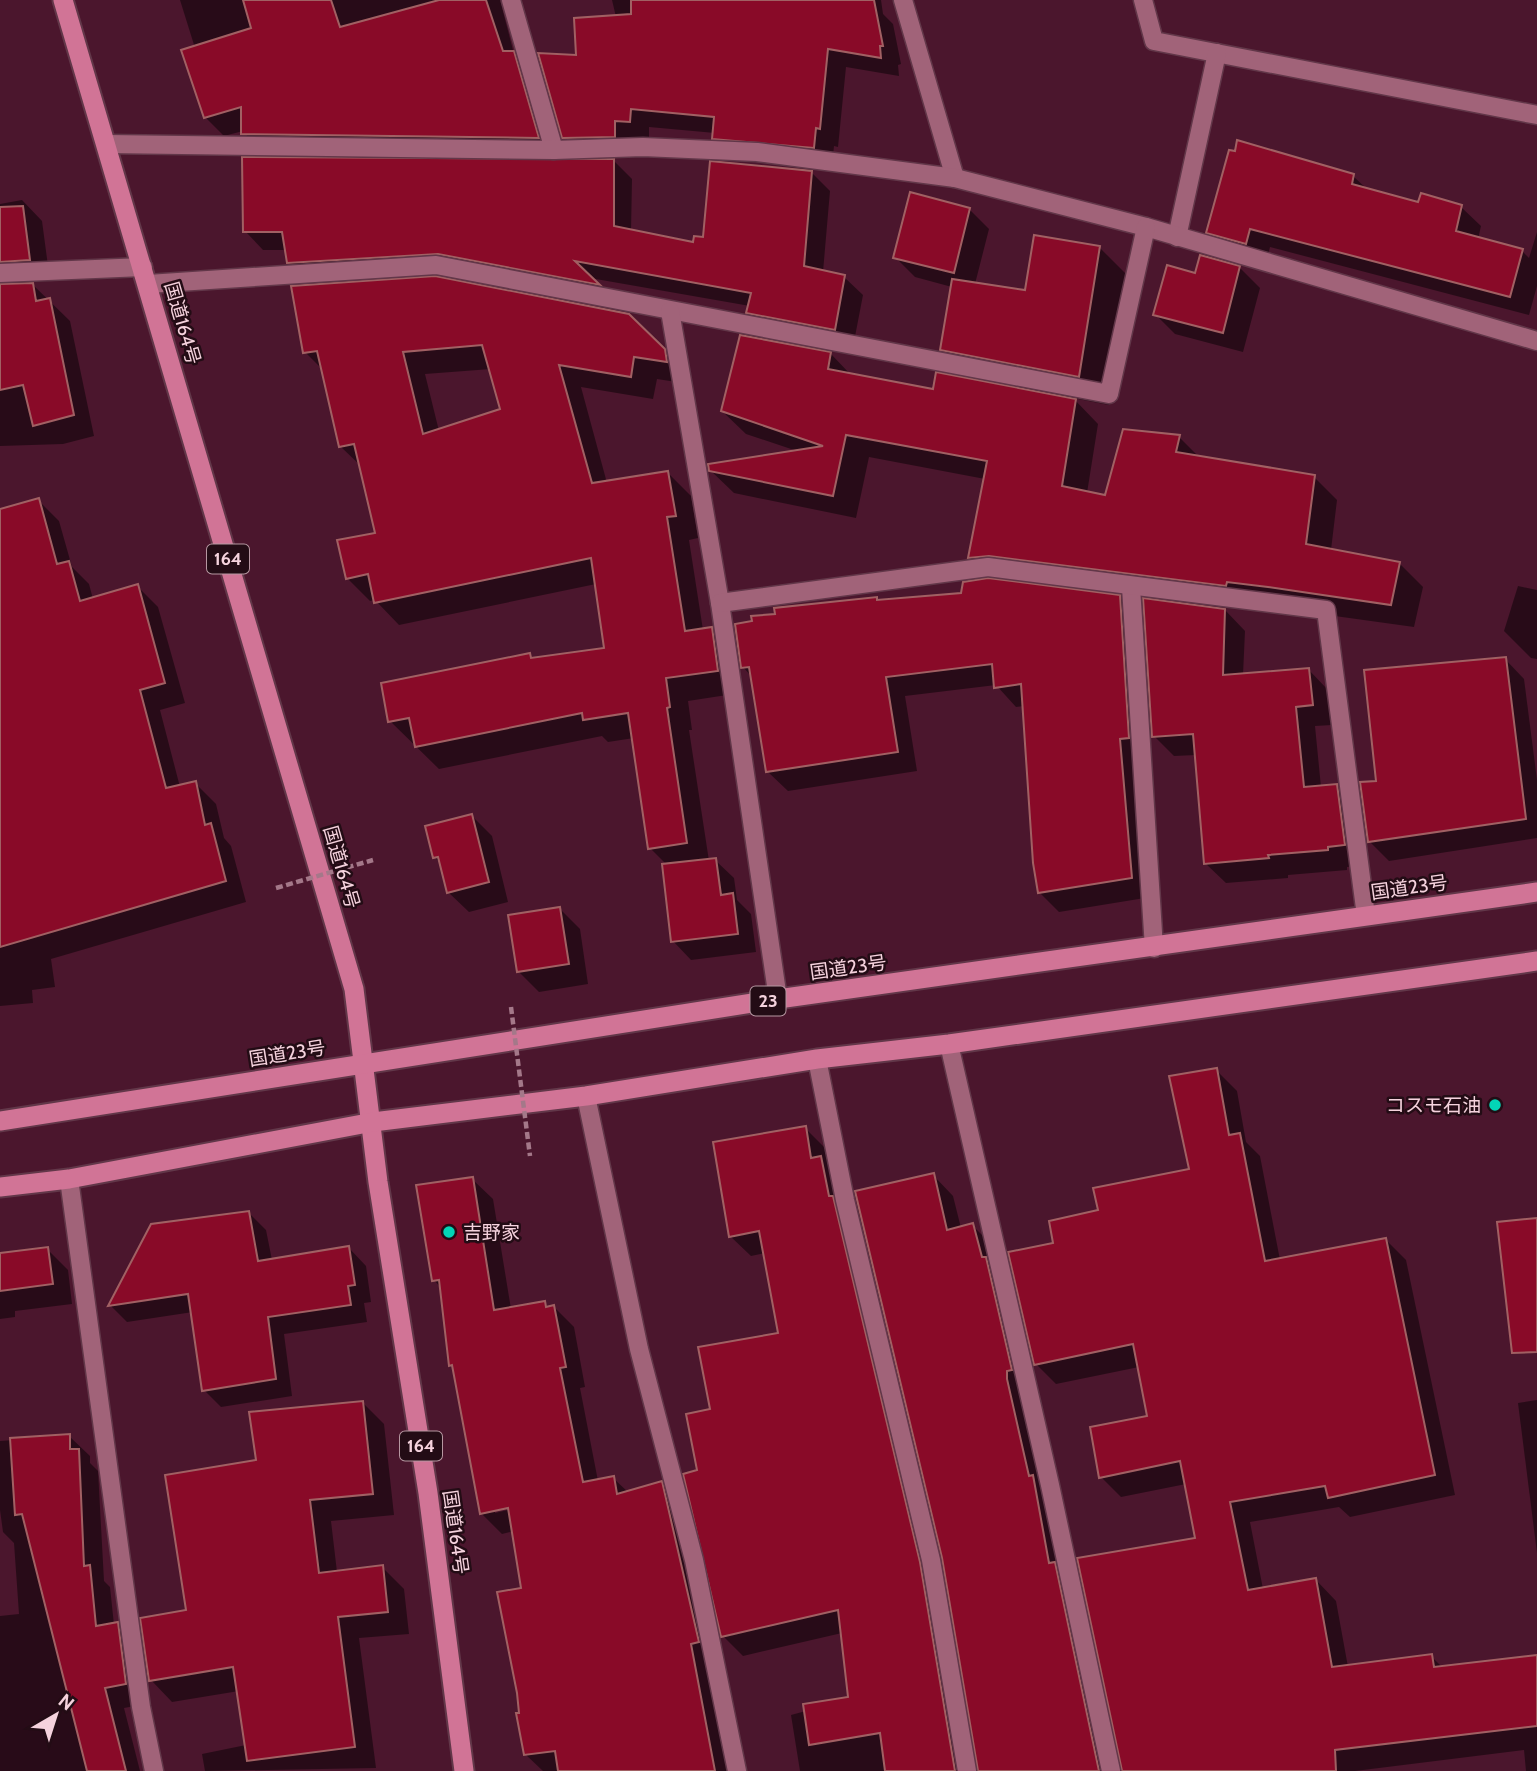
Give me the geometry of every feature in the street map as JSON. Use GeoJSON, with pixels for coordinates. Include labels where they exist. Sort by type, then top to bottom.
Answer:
{"type":"FeatureCollection","features":[{"type":"Feature","properties":{"kind":"highway","name":"国道164号"},"geometry":{"type":"LineString","coordinates":[[63,0],[354,989],[373,1122],[378,1182],[428,1493],[464,1771]]}},
{"type":"Feature","properties":{"kind":"highway","name":"国道23号"},"geometry":{"type":"LineString","coordinates":[[0,1121],[778,999],[1154,948],[1537,891]]}},
{"type":"Feature","properties":{"kind":"highway"},"geometry":{"type":"LineString","coordinates":[[0,1187],[69,1179],[373,1122],[586,1096],[817,1059],[948,1044],[1537,961]]}},
{"type":"Feature","properties":{"kind":"street"},"geometry":{"type":"LineString","coordinates":[[510,0],[554,150]]}},
{"type":"Feature","properties":{"kind":"street"},"geometry":{"type":"LineString","coordinates":[[904,0],[955,178]]}},
{"type":"Feature","properties":{"kind":"street"},"geometry":{"type":"LineString","coordinates":[[1143,0],[1154,41],[1537,115]]}},
{"type":"Feature","properties":{"kind":"street"},"geometry":{"type":"LineString","coordinates":[[1177,237],[1217,53]]}},
{"type":"Feature","properties":{"kind":"street"},"geometry":{"type":"LineString","coordinates":[[107,144],[554,150],[643,147],[757,152],[955,178],[1146,227],[1537,341]]}},
{"type":"Feature","properties":{"kind":"street"},"geometry":{"type":"LineString","coordinates":[[0,273],[145,276],[436,265],[1109,394],[1146,227]]}},
{"type":"Feature","properties":{"kind":"street"},"geometry":{"type":"LineString","coordinates":[[670,311],[720,603],[778,999]]}},
{"type":"Feature","properties":{"kind":"street"},"geometry":{"type":"LineString","coordinates":[[720,603],[988,568],[1326,610],[1366,916]]}},
{"type":"Feature","properties":{"kind":"street"},"geometry":{"type":"LineString","coordinates":[[1131,587],[1154,948]]}},
{"type":"Feature","properties":{"kind":"street"},"geometry":{"type":"LineString","coordinates":[[948,1044],[1050,1485],[1111,1771]]}},
{"type":"Feature","properties":{"kind":"street"},"geometry":{"type":"LineString","coordinates":[[817,1059],[845,1200],[931,1560],[967,1771]]}},
{"type":"Feature","properties":{"kind":"street"},"geometry":{"type":"LineString","coordinates":[[586,1096],[639,1349],[694,1560],[737,1771]]}},
{"type":"Feature","properties":{"kind":"street"},"geometry":{"type":"LineString","coordinates":[[69,1179],[141,1707],[154,1771]]}},
{"type":"Feature","properties":{"kind":"path"},"geometry":{"type":"LineString","coordinates":[[276,888],[373,860]]}},
{"type":"Feature","properties":{"kind":"path"},"geometry":{"type":"LineString","coordinates":[[511,1007],[530,1156]]}},
{"type":"Feature","properties":{"kind":"building"},"geometry":{"type":"Polygon","coordinates":[[[243,0],[331,0],[340,27],[439,0],[486,0],[503,51],[514,51],[539,138],[241,134],[241,107],[204,118],[181,50],[251,28],[243,0]]]}},
{"type":"Feature","properties":{"kind":"building"},"geometry":{"type":"Polygon","coordinates":[[[631,0],[874,0],[883,46],[880,46],[881,58],[828,49],[820,129],[816,128],[814,148],[712,139],[714,117],[631,109],[630,122],[615,121],[615,137],[562,138],[538,53],[576,55],[574,18],[631,14],[631,0]]]}},
{"type":"Feature","properties":{"kind":"building"},"geometry":{"type":"Polygon","coordinates":[[[1237,140],[1354,174],[1352,184],[1418,202],[1421,193],[1462,205],[1456,231],[1523,249],[1510,297],[1250,229],[1246,244],[1206,233],[1229,150],[1235,151],[1237,140]]]}},
{"type":"Feature","properties":{"kind":"building"},"geometry":{"type":"Polygon","coordinates":[[[242,157],[614,159],[614,226],[693,242],[694,236],[703,237],[710,161],[812,171],[804,266],[845,275],[835,330],[746,313],[751,293],[575,261],[600,285],[438,254],[287,263],[282,232],[243,232],[242,157]]]}},
{"type":"Feature","properties":{"kind":"building"},"geometry":{"type":"Polygon","coordinates":[[[910,192],[970,208],[954,273],[893,258],[910,192]]]}},
{"type":"Feature","properties":{"kind":"building"},"geometry":{"type":"Polygon","coordinates":[[[23,206],[30,260],[0,262],[0,207],[23,206]]]}},
{"type":"Feature","properties":{"kind":"building"},"geometry":{"type":"Polygon","coordinates":[[[1034,235],[1100,246],[1079,377],[940,350],[952,279],[1025,290],[1034,235]]]}},
{"type":"Feature","properties":{"kind":"building"},"geometry":{"type":"Polygon","coordinates":[[[1200,255],[1240,266],[1223,333],[1153,315],[1167,265],[1195,273],[1200,255]]]}},
{"type":"Feature","properties":{"kind":"building"},"geometry":{"type":"Polygon","coordinates":[[[435,276],[629,314],[665,349],[667,362],[634,357],[631,377],[559,365],[592,483],[668,471],[676,516],[667,517],[685,631],[712,627],[718,671],[666,678],[670,707],[667,708],[687,843],[648,849],[628,713],[583,720],[582,713],[415,747],[409,718],[388,722],[381,683],[530,653],[531,658],[604,648],[591,558],[374,603],[368,574],[346,579],[337,540],[375,533],[354,444],[339,447],[317,351],[303,353],[291,286],[435,276]],[[482,345],[403,352],[423,434],[500,409],[482,345]]]}},
{"type":"Feature","properties":{"kind":"building"},"geometry":{"type":"Polygon","coordinates":[[[33,283],[36,301],[50,298],[74,415],[33,426],[23,385],[0,390],[0,284],[33,283]]]}},
{"type":"Feature","properties":{"kind":"building"},"geometry":{"type":"Polygon","coordinates":[[[740,335],[831,352],[828,369],[933,389],[936,372],[1076,399],[1062,486],[1105,495],[1123,429],[1180,435],[1176,452],[1315,475],[1306,544],[1400,562],[1391,605],[1227,582],[1226,586],[989,556],[968,558],[987,461],[846,435],[833,496],[709,471],[708,464],[823,446],[721,411],[740,335]]]}},
{"type":"Feature","properties":{"kind":"building"},"geometry":{"type":"Polygon","coordinates":[[[39,498],[57,564],[69,561],[80,601],[138,584],[165,683],[140,690],[166,788],[196,781],[205,825],[211,823],[226,881],[0,947],[0,509],[39,498]]]}},
{"type":"Feature","properties":{"kind":"building"},"geometry":{"type":"Polygon","coordinates":[[[988,578],[1120,595],[1129,738],[1120,739],[1132,878],[1038,893],[1033,863],[1021,684],[994,688],[992,664],[886,677],[898,752],[766,772],[749,667],[741,668],[735,624],[752,621],[751,616],[775,614],[774,608],[877,597],[877,600],[961,593],[963,582],[988,578]]]}},
{"type":"Feature","properties":{"kind":"building"},"geometry":{"type":"Polygon","coordinates":[[[1143,598],[1225,609],[1223,675],[1309,668],[1313,705],[1296,707],[1304,787],[1337,784],[1345,845],[1328,847],[1328,850],[1268,855],[1269,858],[1204,864],[1193,734],[1152,737],[1143,598]]]}},
{"type":"Feature","properties":{"kind":"building"},"geometry":{"type":"Polygon","coordinates":[[[1506,657],[1526,819],[1368,842],[1360,782],[1376,781],[1364,670],[1506,657]]]}},
{"type":"Feature","properties":{"kind":"building"},"geometry":{"type":"Polygon","coordinates":[[[472,814],[489,882],[447,893],[438,857],[433,858],[425,826],[472,814]]]}},
{"type":"Feature","properties":{"kind":"building"},"geometry":{"type":"Polygon","coordinates":[[[716,858],[721,895],[733,893],[738,934],[671,942],[662,864],[716,858]]]}},
{"type":"Feature","properties":{"kind":"building"},"geometry":{"type":"Polygon","coordinates":[[[560,907],[569,964],[517,972],[508,915],[560,907]]]}},
{"type":"Feature","properties":{"kind":"building"},"geometry":{"type":"Polygon","coordinates":[[[1217,1068],[1229,1135],[1240,1133],[1265,1261],[1386,1238],[1435,1475],[1328,1498],[1325,1486],[1230,1502],[1248,1590],[1316,1578],[1332,1667],[1432,1654],[1434,1667],[1537,1655],[1537,1726],[1335,1750],[1336,1771],[1122,1771],[1077,1558],[1195,1538],[1180,1461],[1099,1478],[1090,1427],[1147,1416],[1133,1344],[1034,1365],[1008,1252],[1053,1243],[1049,1221],[1098,1210],[1093,1188],[1189,1169],[1169,1076],[1217,1068]]]}},
{"type":"Feature","properties":{"kind":"building"},"geometry":{"type":"Polygon","coordinates":[[[806,1126],[811,1158],[821,1156],[829,1196],[833,1196],[920,1562],[955,1771],[885,1771],[880,1733],[809,1745],[803,1704],[848,1697],[838,1610],[721,1637],[683,1474],[697,1470],[686,1414],[710,1409],[698,1347],[778,1333],[759,1231],[729,1237],[713,1142],[806,1126]]]}},
{"type":"Feature","properties":{"kind":"building"},"geometry":{"type":"Polygon","coordinates":[[[934,1173],[947,1230],[973,1223],[982,1257],[986,1257],[1012,1370],[1007,1371],[1007,1379],[1029,1476],[1033,1475],[1049,1563],[1055,1562],[1099,1771],[978,1771],[942,1558],[855,1191],[934,1173]]]}},
{"type":"Feature","properties":{"kind":"building"},"geometry":{"type":"Polygon","coordinates":[[[473,1177],[494,1310],[545,1301],[546,1307],[554,1305],[566,1367],[560,1368],[583,1482],[614,1476],[617,1494],[662,1481],[699,1642],[691,1644],[715,1771],[558,1771],[555,1751],[524,1755],[516,1713],[519,1713],[517,1693],[497,1592],[521,1588],[508,1508],[480,1514],[452,1365],[449,1366],[439,1280],[432,1281],[416,1185],[473,1177]]]}},
{"type":"Feature","properties":{"kind":"building"},"geometry":{"type":"Polygon","coordinates":[[[249,1211],[258,1261],[349,1246],[355,1285],[348,1286],[351,1305],[268,1317],[276,1379],[202,1391],[188,1294],[108,1306],[151,1224],[249,1211]]]}},
{"type":"Feature","properties":{"kind":"building"},"geometry":{"type":"Polygon","coordinates":[[[1537,1218],[1537,1352],[1512,1353],[1497,1222],[1537,1218]]]}},
{"type":"Feature","properties":{"kind":"building"},"geometry":{"type":"Polygon","coordinates":[[[48,1247],[53,1284],[0,1291],[0,1253],[48,1247]]]}},
{"type":"Feature","properties":{"kind":"building"},"geometry":{"type":"Polygon","coordinates":[[[363,1401],[373,1494],[310,1500],[319,1573],[383,1565],[388,1612],[338,1617],[355,1747],[247,1761],[233,1667],[149,1681],[140,1618],[186,1610],[165,1475],[256,1460],[249,1412],[363,1401]]]}},
{"type":"Feature","properties":{"kind":"building"},"geometry":{"type":"Polygon","coordinates":[[[70,1434],[70,1449],[79,1449],[84,1566],[90,1565],[96,1626],[118,1622],[126,1684],[105,1688],[126,1771],[87,1771],[22,1514],[15,1515],[10,1438],[70,1434]]]}},
{"type":"Feature","properties":{"kind":"place","name":"コスモ石油"},"geometry":{"type":"Point","coordinates":[1495,1105]}},
{"type":"Feature","properties":{"kind":"place","name":"吉野家"},"geometry":{"type":"Point","coordinates":[449,1232]}}]}
